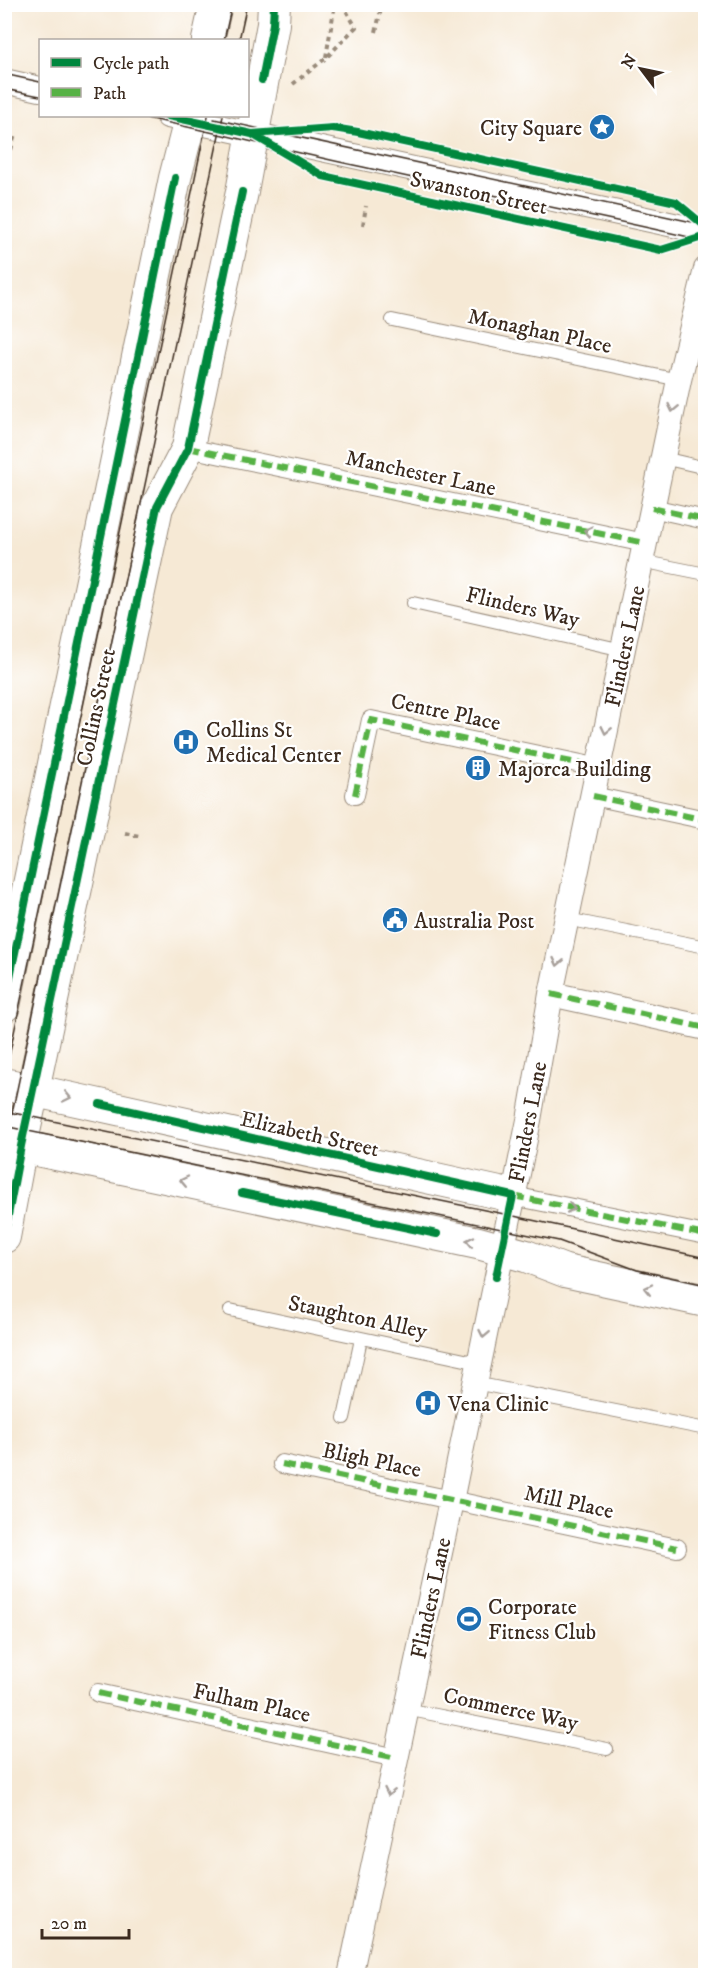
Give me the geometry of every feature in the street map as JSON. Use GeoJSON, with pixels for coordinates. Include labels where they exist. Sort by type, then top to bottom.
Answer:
{"type":"FeatureCollection","features":[{"type":"Feature","properties":{"kind":"street"},"geometry":{"type":"LineString","coordinates":[[208,39],[216,4]]}},
{"type":"Feature","properties":{"kind":"street","name":"Collins Street"},"geometry":{"type":"LineString","coordinates":[[4,1237],[19,1087],[157,507],[188,448],[252,134],[273,24],[274,4]]}},
{"type":"Feature","properties":{"kind":"street"},"geometry":{"type":"LineString","coordinates":[[4,81],[39,88]]}},
{"type":"Feature","properties":{"kind":"street","name":"Collins Street"},"geometry":{"type":"LineString","coordinates":[[4,1005],[176,178],[183,117]]}},
{"type":"Feature","properties":{"kind":"street","name":"Swanston Street"},"geometry":{"type":"LineString","coordinates":[[183,117],[705,232]]}},
{"type":"Feature","properties":{"kind":"street","name":"Flinders Lane"},"geometry":{"type":"LineString","coordinates":[[350,1976],[451,1501],[513,1196],[551,994],[652,508],[705,269]]}},
{"type":"Feature","properties":{"kind":"street","name":"Manchester Lane"},"geometry":{"type":"LineString","coordinates":[[188,448],[412,495],[643,552]]}},
{"type":"Feature","properties":{"kind":"street"},"geometry":{"type":"LineString","coordinates":[[652,508],[705,520]]}},
{"type":"Feature","properties":{"kind":"street","name":"Centre Place"},"geometry":{"type":"LineString","coordinates":[[355,795],[371,720],[586,765]]}},
{"type":"Feature","properties":{"kind":"street"},"geometry":{"type":"LineString","coordinates":[[593,796],[705,820]]}},
{"type":"Feature","properties":{"kind":"street"},"geometry":{"type":"LineString","coordinates":[[551,994],[705,1028]]}},
{"type":"Feature","properties":{"kind":"street","name":"Elizabeth Street"},"geometry":{"type":"LineString","coordinates":[[19,1087],[513,1196],[705,1235]]}},
{"type":"Feature","properties":{"kind":"street"},"geometry":{"type":"LineString","coordinates":[[13,1144],[502,1249],[565,1271],[705,1301]]}},
{"type":"Feature","properties":{"kind":"street","name":"Bligh Place"},"geometry":{"type":"LineString","coordinates":[[282,1464],[451,1501]]}},
{"type":"Feature","properties":{"kind":"street","name":"Mill Place"},"geometry":{"type":"LineString","coordinates":[[451,1501],[677,1548]]}},
{"type":"Feature","properties":{"kind":"street","name":"Fulham Place"},"geometry":{"type":"LineString","coordinates":[[98,1693],[396,1758]]}},
{"type":"Feature","properties":{"kind":"lane","name":"Monaghan Place"},"geometry":{"type":"LineString","coordinates":[[392,320],[679,380]]}},
{"type":"Feature","properties":{"kind":"lane"},"geometry":{"type":"LineString","coordinates":[[663,458],[705,468]]}},
{"type":"Feature","properties":{"kind":"lane"},"geometry":{"type":"LineString","coordinates":[[643,552],[705,574]]}},
{"type":"Feature","properties":{"kind":"lane","name":"Flinders Way"},"geometry":{"type":"LineString","coordinates":[[413,603],[623,650]]}},
{"type":"Feature","properties":{"kind":"lane"},"geometry":{"type":"LineString","coordinates":[[567,919],[705,947]]}},
{"type":"Feature","properties":{"kind":"lane","name":"Staughton Alley"},"geometry":{"type":"LineString","coordinates":[[230,1310],[361,1339],[477,1373],[705,1429]]}},
{"type":"Feature","properties":{"kind":"lane"},"geometry":{"type":"LineString","coordinates":[[344,1418],[361,1339]]}},
{"type":"Feature","properties":{"kind":"lane","name":"Commerce Way"},"geometry":{"type":"LineString","coordinates":[[406,1708],[607,1749]]}},
{"type":"Feature","properties":{"kind":"path"},"geometry":{"type":"LineString","coordinates":[[326,58],[335,4]]}},
{"type":"Feature","properties":{"kind":"path"},"geometry":{"type":"LineString","coordinates":[[285,90],[326,58],[356,27],[342,4]]}},
{"type":"Feature","properties":{"kind":"path"},"geometry":{"type":"LineString","coordinates":[[376,32],[382,5]]}},
{"type":"Feature","properties":{"kind":"path"},"geometry":{"type":"LineString","coordinates":[[11,150],[15,134]]}},
{"type":"Feature","properties":{"kind":"path"},"geometry":{"type":"LineString","coordinates":[[363,225],[366,206]]}},
{"type":"Feature","properties":{"kind":"path"},"geometry":{"type":"LineString","coordinates":[[125,833],[139,836]]}},
{"type":"Feature","properties":{"kind":"tram line"},"geometry":{"type":"LineString","coordinates":[[224,39],[232,4]]}},
{"type":"Feature","properties":{"kind":"tram line"},"geometry":{"type":"LineString","coordinates":[[239,39],[247,4]]}},
{"type":"Feature","properties":{"kind":"tram line"},"geometry":{"type":"LineString","coordinates":[[4,74],[39,82]]}},
{"type":"Feature","properties":{"kind":"tram line"},"geometry":{"type":"LineString","coordinates":[[4,89],[39,96]]}},
{"type":"Feature","properties":{"kind":"tram line"},"geometry":{"type":"LineString","coordinates":[[141,117],[706,241]]}},
{"type":"Feature","properties":{"kind":"tram line"},"geometry":{"type":"LineString","coordinates":[[4,1080],[208,117]]}},
{"type":"Feature","properties":{"kind":"tram line"},"geometry":{"type":"LineString","coordinates":[[4,1151],[223,117]]}},
{"type":"Feature","properties":{"kind":"tram line"},"geometry":{"type":"LineString","coordinates":[[214,119],[706,225]]}},
{"type":"Feature","properties":{"kind":"tram line"},"geometry":{"type":"LineString","coordinates":[[4,1111],[706,1258]]}},
{"type":"Feature","properties":{"kind":"tram line"},"geometry":{"type":"LineString","coordinates":[[4,1126],[559,1241],[637,1270],[706,1285]]}},
{"type":"Feature","properties":{"kind":"marked path"},"geometry":{"type":"LineString","coordinates":[[188,448],[645,543]]}},
{"type":"Feature","properties":{"kind":"marked path"},"geometry":{"type":"LineString","coordinates":[[652,508],[706,520]]}},
{"type":"Feature","properties":{"kind":"marked path"},"geometry":{"type":"LineString","coordinates":[[355,795],[371,720],[586,765]]}},
{"type":"Feature","properties":{"kind":"marked path"},"geometry":{"type":"LineString","coordinates":[[593,796],[706,820]]}},
{"type":"Feature","properties":{"kind":"marked path"},"geometry":{"type":"LineString","coordinates":[[551,994],[706,1028]]}},
{"type":"Feature","properties":{"kind":"marked path"},"geometry":{"type":"LineString","coordinates":[[513,1196],[706,1235]]}},
{"type":"Feature","properties":{"kind":"marked path"},"geometry":{"type":"LineString","coordinates":[[282,1464],[677,1548]]}},
{"type":"Feature","properties":{"kind":"marked path"},"geometry":{"type":"LineString","coordinates":[[98,1693],[396,1758]]}},
{"type":"Feature","properties":{"kind":"cycle path"},"geometry":{"type":"LineString","coordinates":[[262,80],[273,24],[274,4]]}},
{"type":"Feature","properties":{"kind":"cycle path"},"geometry":{"type":"LineString","coordinates":[[173,117],[252,134],[323,176],[661,250],[706,236]]}},
{"type":"Feature","properties":{"kind":"cycle path"},"geometry":{"type":"LineString","coordinates":[[252,134],[333,128],[358,132],[676,202],[706,227]]}},
{"type":"Feature","properties":{"kind":"cycle path"},"geometry":{"type":"LineString","coordinates":[[4,1006],[175,178]]}},
{"type":"Feature","properties":{"kind":"cycle path"},"geometry":{"type":"LineString","coordinates":[[4,1237],[21,1146],[157,507],[188,448],[242,192]]}},
{"type":"Feature","properties":{"kind":"cycle path"},"geometry":{"type":"LineString","coordinates":[[100,1104],[513,1196],[496,1277]]}},
{"type":"Feature","properties":{"kind":"cycle path"},"geometry":{"type":"LineString","coordinates":[[242,1193],[437,1234]]}},
{"type":"Feature","properties":{"kind":"place","name":"City Square"},"geometry":{"type":"Point","coordinates":[602,127]}},
{"type":"Feature","properties":{"kind":"place","name":"Collins St Medical Center"},"geometry":{"type":"Point","coordinates":[186,742]}},
{"type":"Feature","properties":{"kind":"place","name":"Majorca Building"},"geometry":{"type":"Point","coordinates":[478,768]}},
{"type":"Feature","properties":{"kind":"place","name":"Australia Post"},"geometry":{"type":"Point","coordinates":[395,920]}},
{"type":"Feature","properties":{"kind":"place","name":"Vena Clinic"},"geometry":{"type":"Point","coordinates":[428,1403]}},
{"type":"Feature","properties":{"kind":"place","name":"Corporate Fitness Club"},"geometry":{"type":"Point","coordinates":[469,1619]}}]}
